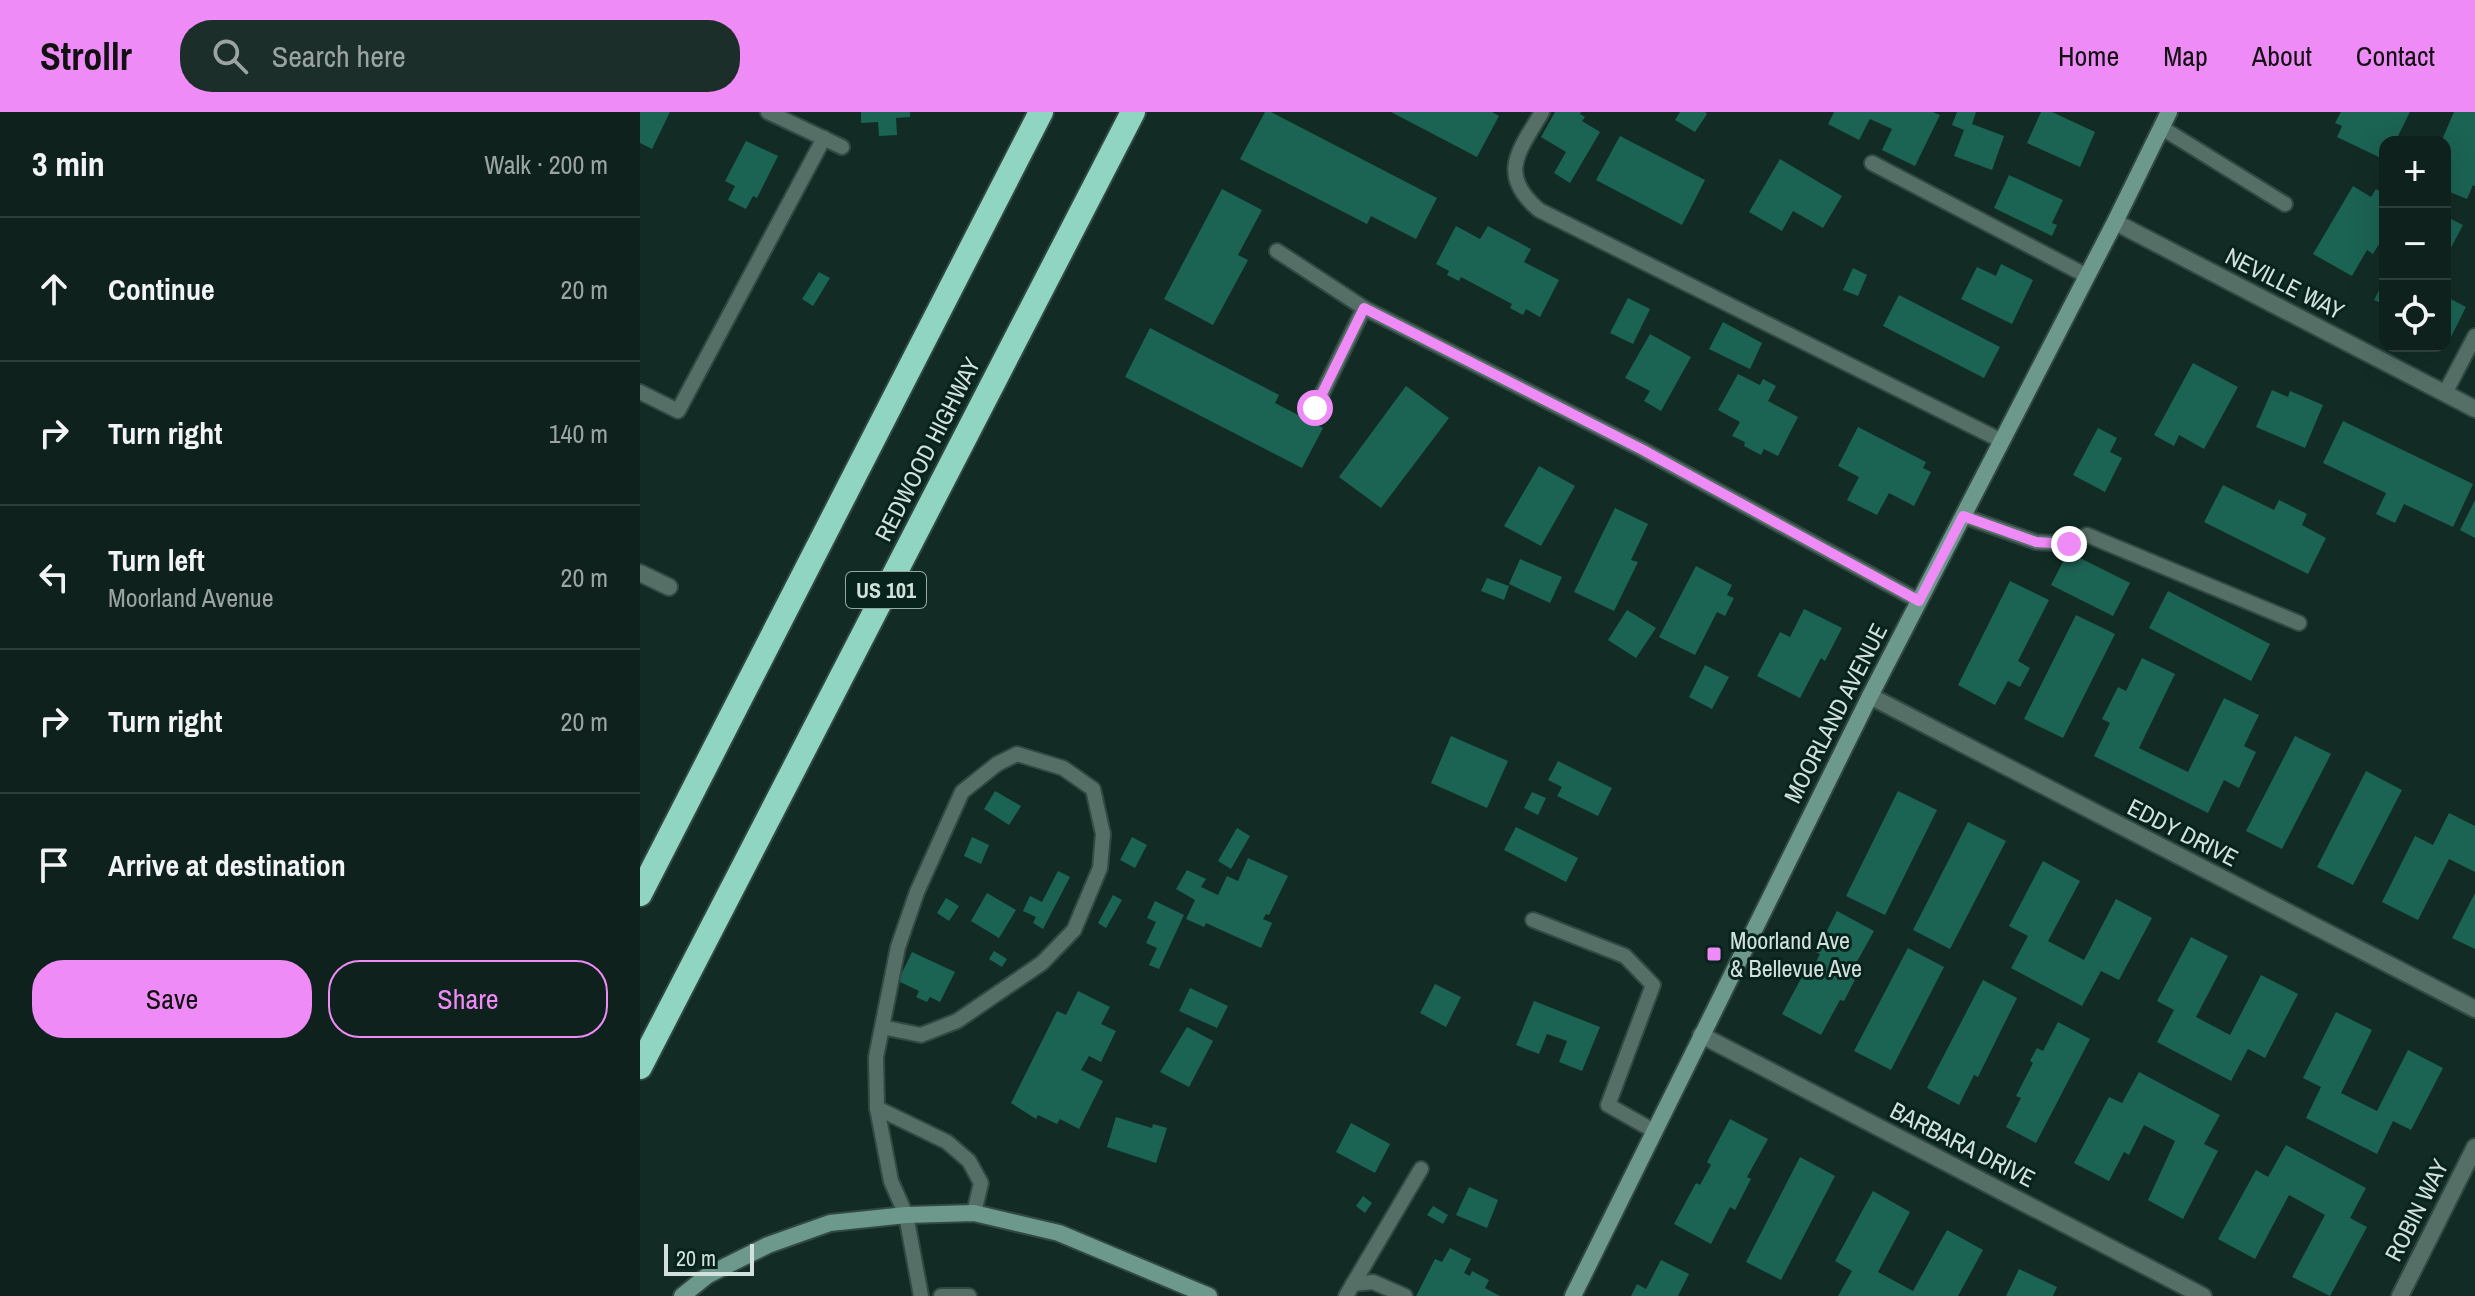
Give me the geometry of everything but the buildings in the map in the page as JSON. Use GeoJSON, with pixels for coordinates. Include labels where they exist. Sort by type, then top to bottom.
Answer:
{"type":"FeatureCollection","features":[{"type":"Feature","properties":{"kind":"highway"},"geometry":{"type":"LineString","coordinates":[[640,894],[1041,112]]}},
{"type":"Feature","properties":{"kind":"highway","name":"REDWOOD HIGHWAY"},"geometry":{"type":"LineString","coordinates":[[640,1067],[1133,112]]}},
{"type":"Feature","properties":{"kind":"street","name":"MOORLAND AVENUE"},"geometry":{"type":"LineString","coordinates":[[1573,1296],[1870,696],[2169,112]]}},
{"type":"Feature","properties":{"kind":"street","name":"NEVILLE WAY"},"geometry":{"type":"LineString","coordinates":[[2115,222],[2475,409]]}},
{"type":"Feature","properties":{"kind":"street"},"geometry":{"type":"LineString","coordinates":[[640,573],[669,587]]}},
{"type":"Feature","properties":{"kind":"street","name":"EDDY DRIVE"},"geometry":{"type":"LineString","coordinates":[[1870,696],[2475,1009]]}},
{"type":"Feature","properties":{"kind":"street","name":"BARBARA DRIVE"},"geometry":{"type":"LineString","coordinates":[[1701,1035],[2203,1296]]}},
{"type":"Feature","properties":{"kind":"street","name":"ROBIN WAY"},"geometry":{"type":"LineString","coordinates":[[2400,1296],[2475,1147]]}},
{"type":"Feature","properties":{"kind":"street"},"geometry":{"type":"LineString","coordinates":[[682,1296],[708,1275],[768,1245],[830,1223],[906,1215],[974,1213],[1059,1233],[1209,1296]]}},
{"type":"Feature","properties":{"kind":"lane"},"geometry":{"type":"LineString","coordinates":[[768,112],[842,147]]}},
{"type":"Feature","properties":{"kind":"lane"},"geometry":{"type":"LineString","coordinates":[[1542,112],[1517,158],[1515,180],[1522,195],[1539,210],[2002,441]]}},
{"type":"Feature","properties":{"kind":"lane"},"geometry":{"type":"LineString","coordinates":[[2162,128],[2285,204]]}},
{"type":"Feature","properties":{"kind":"lane"},"geometry":{"type":"LineString","coordinates":[[640,392],[678,411],[824,138]]}},
{"type":"Feature","properties":{"kind":"lane"},"geometry":{"type":"LineString","coordinates":[[1872,163],[2087,276]]}},
{"type":"Feature","properties":{"kind":"lane"},"geometry":{"type":"LineString","coordinates":[[1277,251],[1364,308],[1643,450],[1919,601]]}},
{"type":"Feature","properties":{"kind":"lane"},"geometry":{"type":"LineString","coordinates":[[1315,408],[1364,308]]}},
{"type":"Feature","properties":{"kind":"lane"},"geometry":{"type":"LineString","coordinates":[[2445,393],[2475,336]]}},
{"type":"Feature","properties":{"kind":"lane"},"geometry":{"type":"LineString","coordinates":[[1963,516],[2036,542],[2069,544],[2087,535],[2299,623]]}},
{"type":"Feature","properties":{"kind":"lane"},"geometry":{"type":"LineString","coordinates":[[882,1027],[921,1035],[957,1021],[1042,963],[1074,930],[1100,868],[1103,834],[1093,789],[1063,768],[1017,754],[997,764],[962,792],[917,892],[898,947],[882,1027],[876,1057],[877,1108],[891,1181],[906,1215],[921,1296]]}},
{"type":"Feature","properties":{"kind":"lane"},"geometry":{"type":"LineString","coordinates":[[1533,920],[1625,956],[1653,985],[1608,1105],[1654,1131]]}},
{"type":"Feature","properties":{"kind":"lane"},"geometry":{"type":"LineString","coordinates":[[877,1108],[947,1142],[969,1161],[981,1183],[974,1213]]}},
{"type":"Feature","properties":{"kind":"lane"},"geometry":{"type":"LineString","coordinates":[[1349,1290],[1421,1169]]}},
{"type":"Feature","properties":{"kind":"lane"},"geometry":{"type":"LineString","coordinates":[[1349,1290],[1373,1282],[1405,1296]]}},
{"type":"Feature","properties":{"kind":"lane"},"geometry":{"type":"LineString","coordinates":[[941,1296],[969,1296]]}},
{"type":"Feature","properties":{"kind":"place","name":"Moorland Ave & Bellevue Ave"},"geometry":{"type":"Point","coordinates":[1714,954]}},
{"type":"Feature","properties":{"kind":"route"},"geometry":{"type":"LineString","coordinates":[[1315,408],[1364,308],[1643,450],[1919,601],[1963,516],[2036,542],[2069,544]]}}]}
